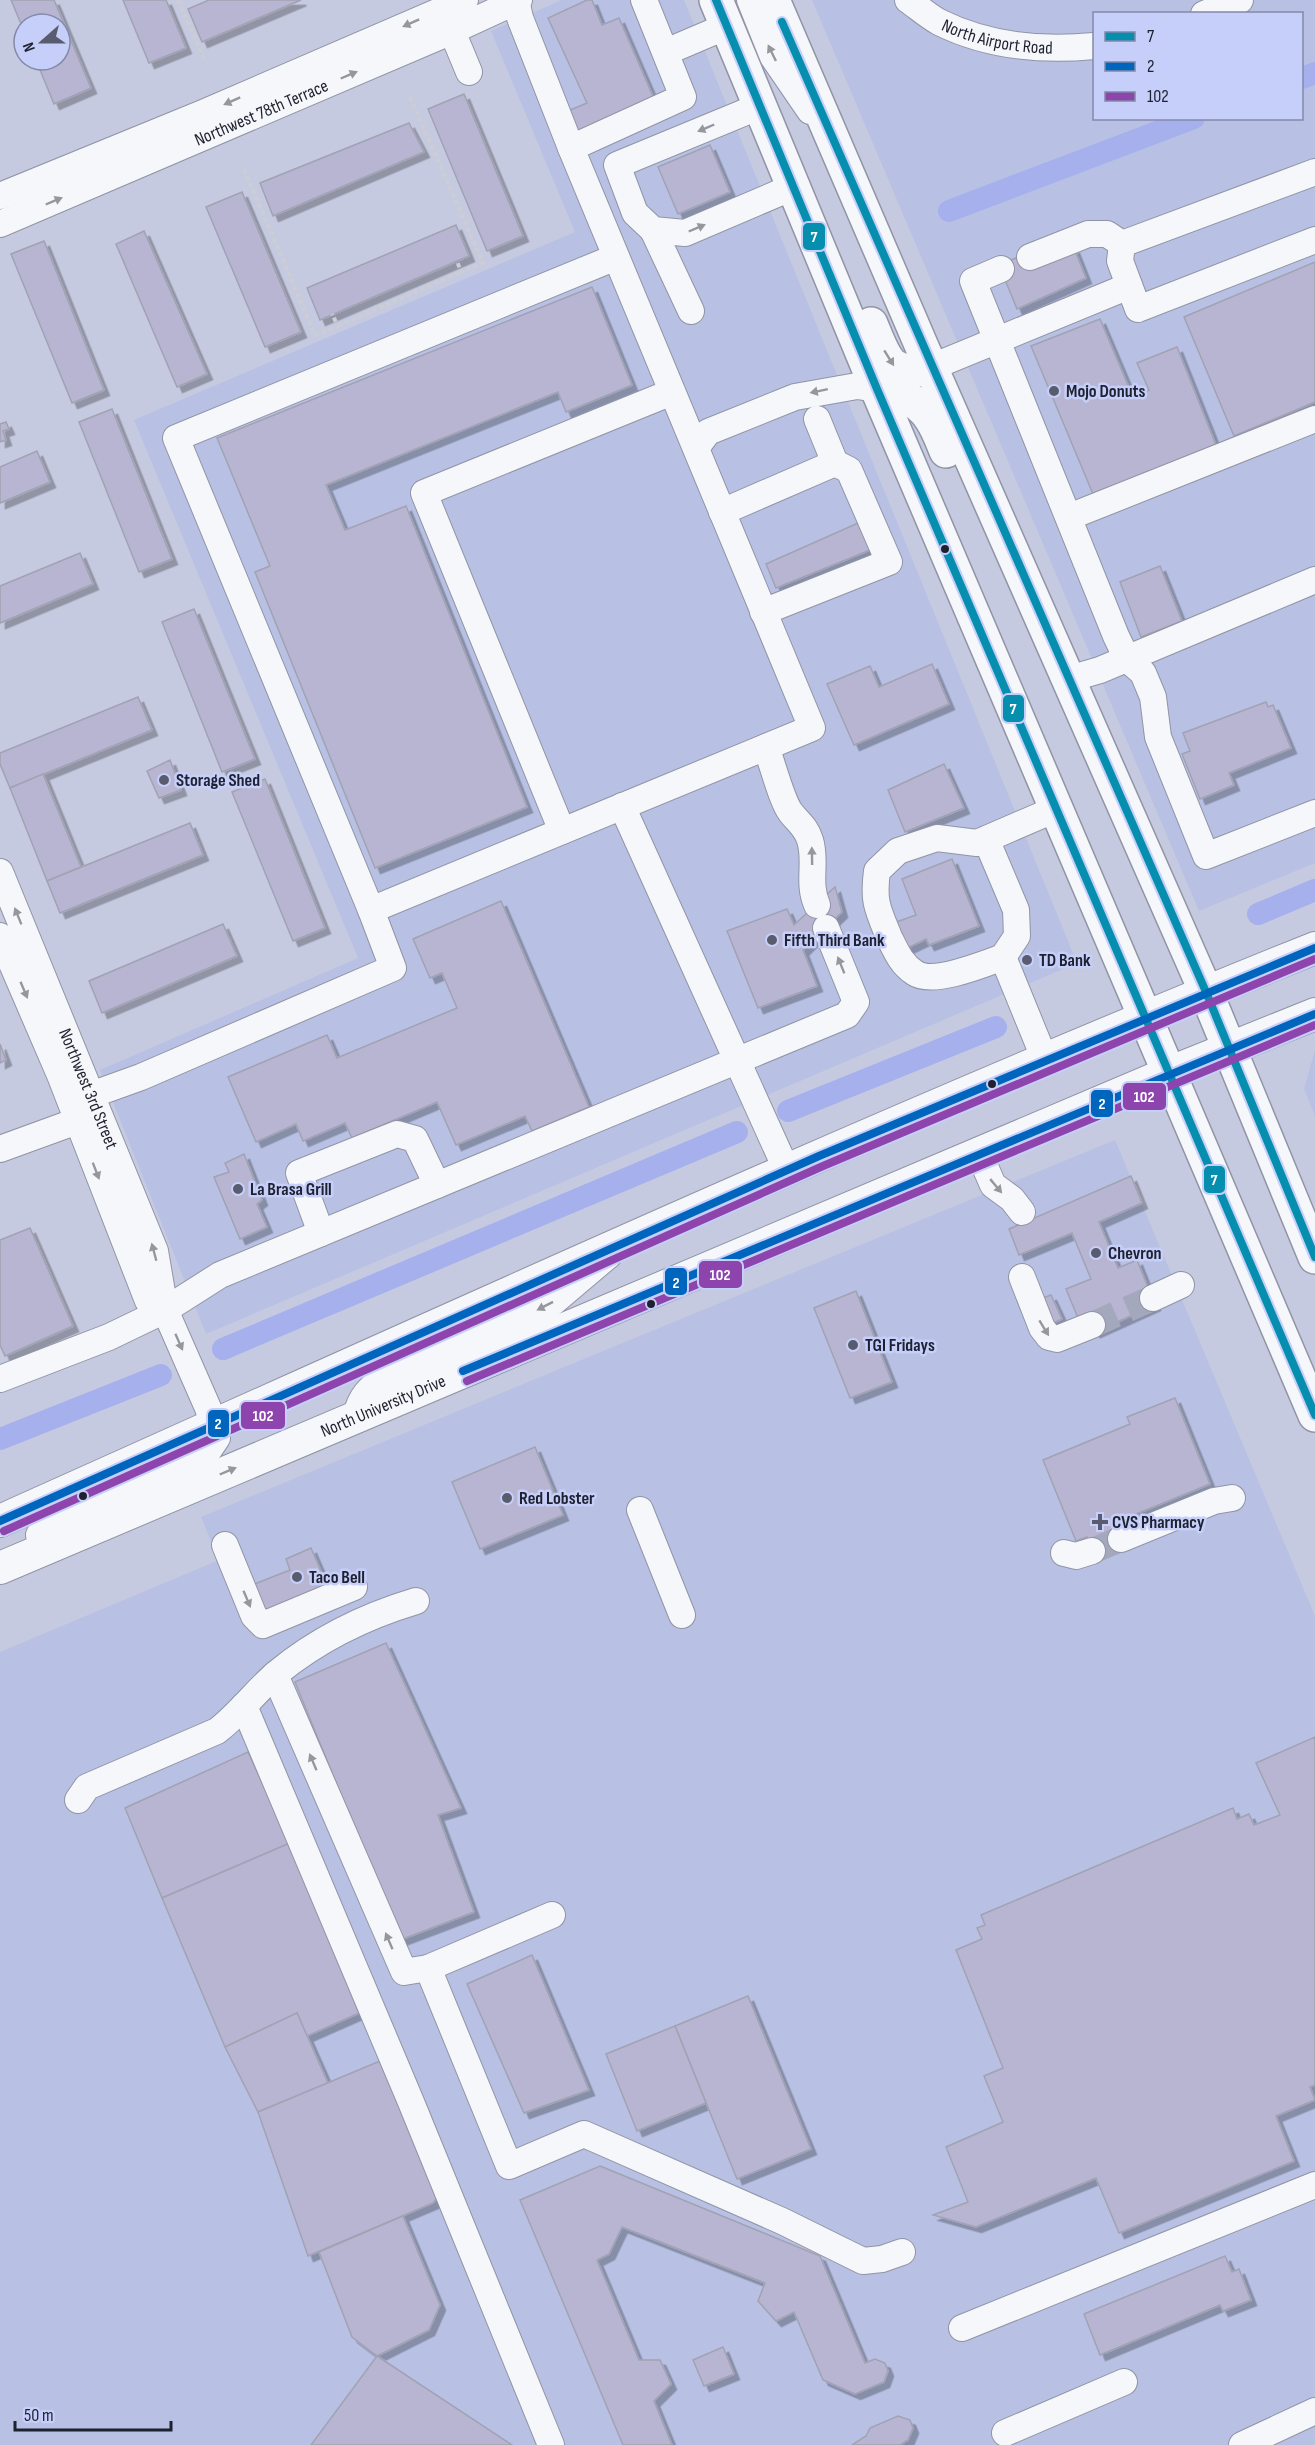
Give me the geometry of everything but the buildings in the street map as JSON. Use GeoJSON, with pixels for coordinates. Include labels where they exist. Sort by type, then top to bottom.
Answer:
{"type":"FeatureCollection","features":[{"type":"Feature","properties":{"kind":"highway"},"geometry":{"type":"LineString","coordinates":[[773,0],[1206,992],[1228,1048],[1307,1215],[1315,1257]]}},
{"type":"Feature","properties":{"kind":"highway"},"geometry":{"type":"LineString","coordinates":[[721,13],[876,389],[1171,1072],[1315,1415]]}},
{"type":"Feature","properties":{"kind":"highway"},"geometry":{"type":"LineString","coordinates":[[788,174],[816,204],[891,363],[907,373],[932,368]]}},
{"type":"Feature","properties":{"kind":"highway"},"geometry":{"type":"LineString","coordinates":[[876,389],[903,395],[920,404],[937,428],[964,496],[986,540],[1032,592]]}},
{"type":"Feature","properties":{"kind":"main road"},"geometry":{"type":"LineString","coordinates":[[0,1521],[787,1171],[1146,1017],[1315,948]]}},
{"type":"Feature","properties":{"kind":"main road","name":"North University Drive"},"geometry":{"type":"LineString","coordinates":[[0,1568],[1171,1072],[1315,1014]]}},
{"type":"Feature","properties":{"kind":"street","name":"Northwest 78th Terrace"},"geometry":{"type":"LineString","coordinates":[[0,196],[203,113],[465,0]]}},
{"type":"Feature","properties":{"kind":"street","name":"Northwest 78th Terrace"},"geometry":{"type":"LineString","coordinates":[[0,224],[452,32],[517,0]]}},
{"type":"Feature","properties":{"kind":"street"},"geometry":{"type":"LineString","coordinates":[[371,910],[812,728],[571,148],[520,18],[517,0]]}},
{"type":"Feature","properties":{"kind":"street"},"geometry":{"type":"LineString","coordinates":[[571,148],[683,97],[644,0]]}},
{"type":"Feature","properties":{"kind":"street"},"geometry":{"type":"LineString","coordinates":[[750,0],[773,57],[839,154]]}},
{"type":"Feature","properties":{"kind":"street","name":"North Airport Road"},"geometry":{"type":"LineString","coordinates":[[908,0],[939,22],[1002,44],[1047,50],[1093,46]]}},
{"type":"Feature","properties":{"kind":"street"},"geometry":{"type":"LineString","coordinates":[[1209,12],[1240,0]]}},
{"type":"Feature","properties":{"kind":"street"},"geometry":{"type":"LineString","coordinates":[[438,11],[452,32],[469,72]]}},
{"type":"Feature","properties":{"kind":"street"},"geometry":{"type":"LineString","coordinates":[[666,52],[721,13]]}},
{"type":"Feature","properties":{"kind":"street"},"geometry":{"type":"LineString","coordinates":[[691,311],[653,230],[635,213],[617,165],[760,106]]}},
{"type":"Feature","properties":{"kind":"street"},"geometry":{"type":"LineString","coordinates":[[1122,244],[1315,172]]}},
{"type":"Feature","properties":{"kind":"street"},"geometry":{"type":"LineString","coordinates":[[653,230],[685,233],[788,174]]}},
{"type":"Feature","properties":{"kind":"street"},"geometry":{"type":"LineString","coordinates":[[1030,257],[1088,234],[1107,234],[1122,244]]}},
{"type":"Feature","properties":{"kind":"street"},"geometry":{"type":"LineString","coordinates":[[1122,244],[1120,261],[1138,309],[1315,240]]}},
{"type":"Feature","properties":{"kind":"street"},"geometry":{"type":"LineString","coordinates":[[91,1095],[152,1072],[393,968],[177,438],[616,257]]}},
{"type":"Feature","properties":{"kind":"street"},"geometry":{"type":"LineString","coordinates":[[1000,269],[973,281],[1127,659],[1143,674],[1153,697],[1158,737],[1206,856],[1315,813]]}},
{"type":"Feature","properties":{"kind":"street"},"geometry":{"type":"LineString","coordinates":[[932,368],[1129,286]]}},
{"type":"Feature","properties":{"kind":"street"},"geometry":{"type":"LineString","coordinates":[[696,448],[708,432],[795,397],[857,386],[876,389]]}},
{"type":"Feature","properties":{"kind":"street"},"geometry":{"type":"LineString","coordinates":[[562,831],[424,493],[672,392]]}},
{"type":"Feature","properties":{"kind":"street"},"geometry":{"type":"LineString","coordinates":[[1069,517],[1315,418]]}},
{"type":"Feature","properties":{"kind":"street"},"geometry":{"type":"LineString","coordinates":[[764,612],[889,562],[849,470],[835,463],[817,419]]}},
{"type":"Feature","properties":{"kind":"street"},"geometry":{"type":"LineString","coordinates":[[722,512],[835,463]]}},
{"type":"Feature","properties":{"kind":"street"},"geometry":{"type":"LineString","coordinates":[[1069,679],[1127,659],[1315,580]]}},
{"type":"Feature","properties":{"kind":"street"},"geometry":{"type":"LineString","coordinates":[[0,1379],[109,1337],[165,1310],[220,1275],[847,1015],[856,1002],[821,916],[811,884],[812,845],[801,821],[791,813],[766,747]]}},
{"type":"Feature","properties":{"kind":"street"},"geometry":{"type":"LineString","coordinates":[[622,806],[787,1171]]}},
{"type":"Feature","properties":{"kind":"street"},"geometry":{"type":"LineString","coordinates":[[987,839],[1016,910],[1017,936],[1003,957],[943,976],[917,975],[900,960],[874,897],[877,871],[898,851],[937,838],[977,843],[1058,808]]}},
{"type":"Feature","properties":{"kind":"street","name":"Northwest 3rd Street"},"geometry":{"type":"LineString","coordinates":[[0,873],[155,1251],[165,1310],[215,1425]]}},
{"type":"Feature","properties":{"kind":"street","name":"Northwest 3rd Street"},"geometry":{"type":"LineString","coordinates":[[0,936],[77,1121],[148,1301],[165,1310]]}},
{"type":"Feature","properties":{"kind":"street"},"geometry":{"type":"LineString","coordinates":[[1003,957],[1046,1060]]}},
{"type":"Feature","properties":{"kind":"street"},"geometry":{"type":"LineString","coordinates":[[0,1149],[77,1121]]}},
{"type":"Feature","properties":{"kind":"street"},"geometry":{"type":"LineString","coordinates":[[321,1233],[299,1173],[397,1134],[415,1139],[437,1185]]}},
{"type":"Feature","properties":{"kind":"street"},"geometry":{"type":"LineString","coordinates":[[979,1154],[993,1185],[1012,1199],[1022,1212]]}},
{"type":"Feature","properties":{"kind":"street"},"geometry":{"type":"LineString","coordinates":[[356,1416],[359,1402],[366,1391],[386,1376],[551,1304],[624,1243]]}},
{"type":"Feature","properties":{"kind":"street"},"geometry":{"type":"LineString","coordinates":[[1022,1277],[1042,1328],[1049,1337],[1057,1339],[1092,1325]]}},
{"type":"Feature","properties":{"kind":"street"},"geometry":{"type":"LineString","coordinates":[[1153,1298],[1181,1285]]}},
{"type":"Feature","properties":{"kind":"street"},"geometry":{"type":"LineString","coordinates":[[0,1552],[189,1469],[202,1460],[218,1438],[215,1425]]}},
{"type":"Feature","properties":{"kind":"street"},"geometry":{"type":"LineString","coordinates":[[1121,1539],[1214,1501],[1232,1498]]}},
{"type":"Feature","properties":{"kind":"street"},"geometry":{"type":"LineString","coordinates":[[640,1510],[682,1615]]}},
{"type":"Feature","properties":{"kind":"street"},"geometry":{"type":"LineString","coordinates":[[225,1545],[254,1616],[263,1625],[354,1587]]}},
{"type":"Feature","properties":{"kind":"street"},"geometry":{"type":"LineString","coordinates":[[1064,1553],[1076,1556],[1092,1551]]}},
{"type":"Feature","properties":{"kind":"street"},"geometry":{"type":"LineString","coordinates":[[78,1800],[87,1786],[217,1731],[275,1675],[328,1639],[387,1611],[416,1601]]}},
{"type":"Feature","properties":{"kind":"street"},"geometry":{"type":"LineString","coordinates":[[275,1675],[401,1968],[408,1972],[428,1968],[552,1915]]}},
{"type":"Feature","properties":{"kind":"street"},"geometry":{"type":"LineString","coordinates":[[244,1706],[416,2112],[551,2445]]}},
{"type":"Feature","properties":{"kind":"street"},"geometry":{"type":"LineString","coordinates":[[428,1968],[509,2166],[584,2134],[782,2221],[863,2261],[882,2259],[902,2252]]}},
{"type":"Feature","properties":{"kind":"street"},"geometry":{"type":"LineString","coordinates":[[962,2328],[1315,2185]]}},
{"type":"Feature","properties":{"kind":"street"},"geometry":{"type":"LineString","coordinates":[[1005,2433],[1124,2382]]}},
{"type":"Feature","properties":{"kind":"street"},"geometry":{"type":"LineString","coordinates":[[1242,2445],[1315,2412]]}},
{"type":"Feature","properties":{"kind":"path"},"geometry":{"type":"LineString","coordinates":[[178,0],[204,59]]}},
{"type":"Feature","properties":{"kind":"path"},"geometry":{"type":"LineString","coordinates":[[244,169],[315,335],[338,326],[483,262],[410,97]]}},
{"type":"Feature","properties":{"kind":"path"},"geometry":{"type":"LineString","coordinates":[[457,261],[461,272]]}},
{"type":"Feature","properties":{"kind":"path"},"geometry":{"type":"LineString","coordinates":[[332,314],[338,326]]}},
{"type":"Feature","properties":{"kind":"shaded area"},"geometry":{"type":"Polygon","coordinates":[[[562,0],[684,0],[1077,963],[206,1334],[100,1070],[358,958],[134,420],[575,232],[491,31],[562,0]]]}},
{"type":"Feature","properties":{"kind":"shaded area"},"geometry":{"type":"Polygon","coordinates":[[[812,0],[1315,0],[1315,863],[1199,911],[812,0]]]}},
{"type":"Feature","properties":{"kind":"shaded area"},"geometry":{"type":"Polygon","coordinates":[[[1315,1050],[1315,1116],[1304,1089],[1315,1050]]]}},
{"type":"Feature","properties":{"kind":"shaded area"},"geometry":{"type":"Polygon","coordinates":[[[1115,1140],[1315,1616],[1315,2445],[0,2445],[0,1652],[219,1560],[201,1517],[1115,1140]]]}},
{"type":"Feature","properties":{"kind":"waterway"},"geometry":{"type":"LineString","coordinates":[[1303,78],[1315,73]]}},
{"type":"Feature","properties":{"kind":"waterway"},"geometry":{"type":"LineString","coordinates":[[949,211],[1189,120]]}},
{"type":"Feature","properties":{"kind":"waterway"},"geometry":{"type":"LineString","coordinates":[[1258,914],[1315,890]]}},
{"type":"Feature","properties":{"kind":"waterway"},"geometry":{"type":"LineString","coordinates":[[788,1111],[996,1027]]}},
{"type":"Feature","properties":{"kind":"waterway"},"geometry":{"type":"LineString","coordinates":[[223,1349],[737,1132]]}},
{"type":"Feature","properties":{"kind":"waterway"},"geometry":{"type":"LineString","coordinates":[[0,1439],[161,1375]]}},
{"type":"Feature","properties":{"kind":"tunnel"},"geometry":{"type":"LineString","coordinates":[[1092,1325],[1153,1298]]}},
{"type":"Feature","properties":{"kind":"tunnel"},"geometry":{"type":"LineString","coordinates":[[1092,1551],[1121,1539]]}},
{"type":"Feature","properties":{"kind":"transit line","name":"7"},"geometry":{"type":"LineString","coordinates":[[716,0],[877,389],[1315,1415]]}},
{"type":"Feature","properties":{"kind":"transit line","name":"7"},"geometry":{"type":"LineString","coordinates":[[782,22],[1206,992],[1315,1257]]}},
{"type":"Feature","properties":{"kind":"transit line","name":"2"},"geometry":{"type":"LineString","coordinates":[[0,1521],[819,1156],[1315,948]]}},
{"type":"Feature","properties":{"kind":"transit line","name":"102"},"geometry":{"type":"LineString","coordinates":[[4,1531],[823,1166],[1315,959]]}},
{"type":"Feature","properties":{"kind":"transit line","name":"2"},"geometry":{"type":"LineString","coordinates":[[463,1371],[1315,1014]]}},
{"type":"Feature","properties":{"kind":"transit line","name":"102"},"geometry":{"type":"LineString","coordinates":[[467,1381],[1315,1025]]}},
{"type":"Feature","properties":{"kind":"place","name":"Mojo Donuts"},"geometry":{"type":"Point","coordinates":[1054,391]}},
{"type":"Feature","properties":{"kind":"place","name":"Storage Shed"},"geometry":{"type":"Point","coordinates":[164,780]}},
{"type":"Feature","properties":{"kind":"place","name":"Fifth Third Bank"},"geometry":{"type":"Point","coordinates":[772,940]}},
{"type":"Feature","properties":{"kind":"place","name":"TD Bank"},"geometry":{"type":"Point","coordinates":[1027,960]}},
{"type":"Feature","properties":{"kind":"place","name":"La Brasa Grill"},"geometry":{"type":"Point","coordinates":[238,1189]}},
{"type":"Feature","properties":{"kind":"place","name":"Chevron"},"geometry":{"type":"Point","coordinates":[1096,1253]}},
{"type":"Feature","properties":{"kind":"place","name":"TGI Fridays"},"geometry":{"type":"Point","coordinates":[853,1345]}},
{"type":"Feature","properties":{"kind":"place","name":"Red Lobster"},"geometry":{"type":"Point","coordinates":[507,1498]}},
{"type":"Feature","properties":{"kind":"place","name":"CVS Pharmacy"},"geometry":{"type":"Point","coordinates":[1100,1522]}},
{"type":"Feature","properties":{"kind":"place","name":"Taco Bell"},"geometry":{"type":"Point","coordinates":[297,1577]}}]}
